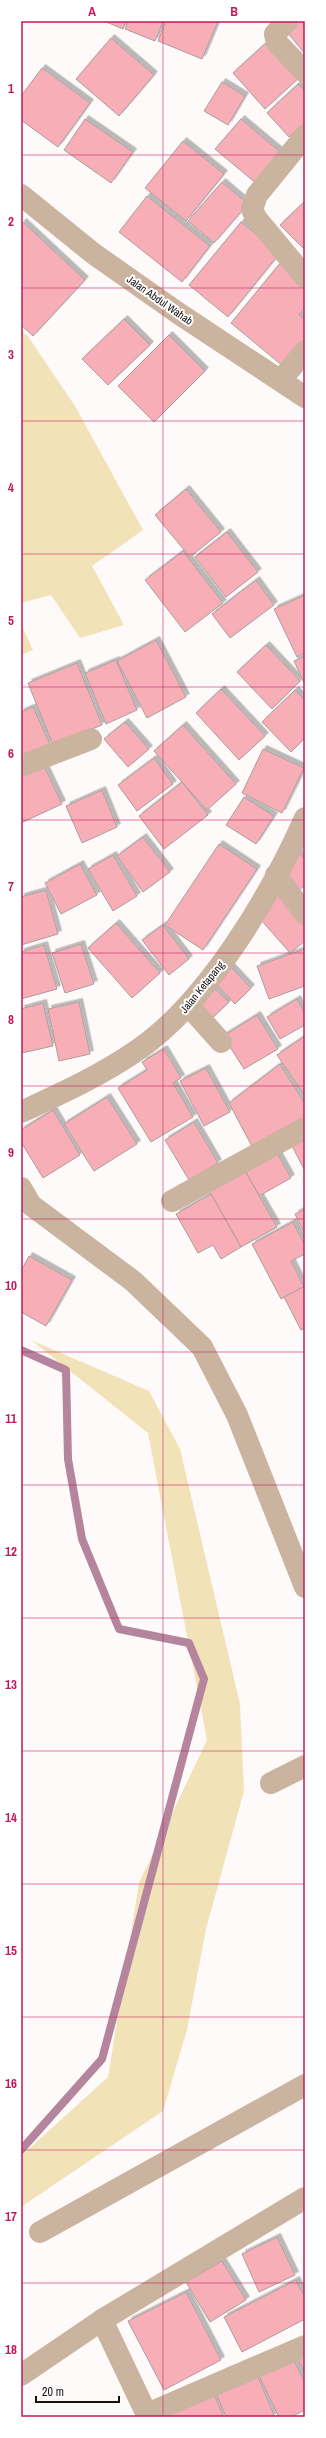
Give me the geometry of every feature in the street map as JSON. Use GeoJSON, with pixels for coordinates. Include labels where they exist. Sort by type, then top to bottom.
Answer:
{"type":"FeatureCollection","features":[{"type":"Feature","properties":{"kind":"street"},"geometry":{"type":"LineString","coordinates":[[287,21],[275,34],[277,42],[305,72]]}},
{"type":"Feature","properties":{"kind":"street"},"geometry":{"type":"LineString","coordinates":[[305,136],[257,195],[252,209],[256,218],[305,277]]}},
{"type":"Feature","properties":{"kind":"street","name":"Jalan Abdul Wahab"},"geometry":{"type":"LineString","coordinates":[[21,196],[101,258],[178,313],[305,397]]}},
{"type":"Feature","properties":{"kind":"street"},"geometry":{"type":"LineString","coordinates":[[281,380],[305,351]]}},
{"type":"Feature","properties":{"kind":"street"},"geometry":{"type":"LineString","coordinates":[[21,766],[92,740]]}},
{"type":"Feature","properties":{"kind":"street","name":"Jalan Ketapang"},"geometry":{"type":"LineString","coordinates":[[21,1112],[94,1078],[140,1049],[189,1006],[232,947],[276,875],[305,818]]}},
{"type":"Feature","properties":{"kind":"street"},"geometry":{"type":"LineString","coordinates":[[276,875],[305,914]]}},
{"type":"Feature","properties":{"kind":"street"},"geometry":{"type":"LineString","coordinates":[[189,1006],[221,1042]]}},
{"type":"Feature","properties":{"kind":"street"},"geometry":{"type":"LineString","coordinates":[[172,1201],[305,1128]]}},
{"type":"Feature","properties":{"kind":"street"},"geometry":{"type":"LineString","coordinates":[[21,1188],[31,1205],[133,1281],[202,1347],[237,1415],[305,1587]]}},
{"type":"Feature","properties":{"kind":"street"},"geometry":{"type":"LineString","coordinates":[[271,1783],[305,1766]]}},
{"type":"Feature","properties":{"kind":"street"},"geometry":{"type":"LineString","coordinates":[[40,2232],[305,2086]]}},
{"type":"Feature","properties":{"kind":"street"},"geometry":{"type":"LineString","coordinates":[[21,2375],[102,2320],[305,2198]]}},
{"type":"Feature","properties":{"kind":"street"},"geometry":{"type":"LineString","coordinates":[[102,2320],[147,2415],[305,2346]]}},
{"type":"Feature","properties":{"kind":"shaded area"},"geometry":{"type":"Polygon","coordinates":[[[21,331],[27,335],[75,406],[143,530],[92,566],[124,625],[80,638],[51,595],[21,603],[21,331]]]}},
{"type":"Feature","properties":{"kind":"shaded area"},"geometry":{"type":"Polygon","coordinates":[[[21,624],[33,650],[21,655],[21,624]]]}},
{"type":"Feature","properties":{"kind":"shaded area"},"geometry":{"type":"Polygon","coordinates":[[[31,1340],[149,1391],[180,1449],[240,1704],[244,1791],[206,1929],[187,2030],[163,2111],[21,2207],[21,2156],[108,2077],[139,1883],[207,1740],[148,1433],[31,1340]]]}},
{"type":"Feature","properties":{"kind":"building"},"geometry":{"type":"Polygon","coordinates":[[[104,21],[126,21],[123,29],[104,21]]]}},
{"type":"Feature","properties":{"kind":"building"},"geometry":{"type":"Polygon","coordinates":[[[128,21],[163,21],[155,41],[125,29],[128,21]]]}},
{"type":"Feature","properties":{"kind":"building"},"geometry":{"type":"Polygon","coordinates":[[[166,21],[218,21],[202,59],[158,41],[166,21]]]}},
{"type":"Feature","properties":{"kind":"building"},"geometry":{"type":"Polygon","coordinates":[[[290,21],[305,21],[305,54],[283,27],[290,21]]]}},
{"type":"Feature","properties":{"kind":"building"},"geometry":{"type":"Polygon","coordinates":[[[111,38],[154,75],[119,116],[76,79],[111,38]]]}},
{"type":"Feature","properties":{"kind":"building"},"geometry":{"type":"Polygon","coordinates":[[[267,42],[300,77],[265,109],[233,73],[267,42]]]}},
{"type":"Feature","properties":{"kind":"building"},"geometry":{"type":"Polygon","coordinates":[[[42,68],[90,103],[58,147],[21,120],[21,96],[42,68]]]}},
{"type":"Feature","properties":{"kind":"building"},"geometry":{"type":"Polygon","coordinates":[[[222,82],[245,96],[228,125],[204,111],[222,82]]]}},
{"type":"Feature","properties":{"kind":"building"},"geometry":{"type":"Polygon","coordinates":[[[298,84],[305,91],[305,122],[289,137],[267,113],[298,84]]]}},
{"type":"Feature","properties":{"kind":"building"},"geometry":{"type":"Polygon","coordinates":[[[85,119],[133,152],[111,183],[64,150],[85,119]]]}},
{"type":"Feature","properties":{"kind":"building"},"geometry":{"type":"Polygon","coordinates":[[[241,119],[283,154],[258,185],[215,149],[241,119]]]}},
{"type":"Feature","properties":{"kind":"building"},"geometry":{"type":"Polygon","coordinates":[[[183,141],[224,174],[186,221],[145,188],[183,141]]]}},
{"type":"Feature","properties":{"kind":"building"},"geometry":{"type":"Polygon","coordinates":[[[222,182],[248,204],[214,243],[188,221],[222,182]]]}},
{"type":"Feature","properties":{"kind":"building"},"geometry":{"type":"Polygon","coordinates":[[[147,196],[210,246],[182,282],[119,232],[147,196]]]}},
{"type":"Feature","properties":{"kind":"building"},"geometry":{"type":"Polygon","coordinates":[[[304,202],[305,203],[305,250],[280,225],[304,202]]]}},
{"type":"Feature","properties":{"kind":"building"},"geometry":{"type":"Polygon","coordinates":[[[23,222],[85,280],[33,336],[21,325],[21,224],[23,222]]]}},
{"type":"Feature","properties":{"kind":"building"},"geometry":{"type":"Polygon","coordinates":[[[241,222],[280,253],[228,317],[189,285],[241,222]]]}},
{"type":"Feature","properties":{"kind":"building"},"geometry":{"type":"Polygon","coordinates":[[[281,262],[305,281],[305,307],[299,315],[305,320],[305,342],[284,367],[231,323],[281,262]]]}},
{"type":"Feature","properties":{"kind":"building"},"geometry":{"type":"Polygon","coordinates":[[[124,319],[150,345],[108,385],[82,359],[124,319]]]}},
{"type":"Feature","properties":{"kind":"building"},"geometry":{"type":"Polygon","coordinates":[[[169,335],[205,371],[154,422],[118,386],[169,335]]]}},
{"type":"Feature","properties":{"kind":"building"},"geometry":{"type":"Polygon","coordinates":[[[186,489],[221,532],[190,557],[155,515],[186,489]]]}},
{"type":"Feature","properties":{"kind":"building"},"geometry":{"type":"Polygon","coordinates":[[[227,532],[258,572],[226,597],[195,557],[227,532]]]}},
{"type":"Feature","properties":{"kind":"building"},"geometry":{"type":"Polygon","coordinates":[[[183,551],[223,603],[185,632],[145,580],[183,551]]]}},
{"type":"Feature","properties":{"kind":"building"},"geometry":{"type":"Polygon","coordinates":[[[256,580],[274,605],[230,638],[212,614],[256,580]]]}},
{"type":"Feature","properties":{"kind":"building"},"geometry":{"type":"Polygon","coordinates":[[[305,595],[305,653],[297,657],[274,609],[305,595]]]}},
{"type":"Feature","properties":{"kind":"building"},"geometry":{"type":"Polygon","coordinates":[[[156,640],[186,697],[147,718],[117,661],[156,640]]]}},
{"type":"Feature","properties":{"kind":"building"},"geometry":{"type":"Polygon","coordinates":[[[266,645],[300,681],[272,709],[237,672],[266,645]]]}},
{"type":"Feature","properties":{"kind":"building"},"geometry":{"type":"Polygon","coordinates":[[[305,656],[305,685],[294,661],[305,656]]]}},
{"type":"Feature","properties":{"kind":"building"},"geometry":{"type":"Polygon","coordinates":[[[116,660],[137,710],[106,724],[85,673],[116,660]]]}},
{"type":"Feature","properties":{"kind":"building"},"geometry":{"type":"Polygon","coordinates":[[[77,663],[102,725],[53,745],[28,683],[77,663]]]}},
{"type":"Feature","properties":{"kind":"building"},"geometry":{"type":"Polygon","coordinates":[[[221,689],[265,736],[239,760],[196,713],[221,689]]]}},
{"type":"Feature","properties":{"kind":"building"},"geometry":{"type":"Polygon","coordinates":[[[295,690],[305,700],[305,738],[291,752],[262,722],[295,690]]]}},
{"type":"Feature","properties":{"kind":"building"},"geometry":{"type":"Polygon","coordinates":[[[33,707],[50,744],[21,757],[21,712],[33,707]]]}},
{"type":"Feature","properties":{"kind":"building"},"geometry":{"type":"Polygon","coordinates":[[[125,722],[149,749],[128,767],[104,739],[125,722]]]}},
{"type":"Feature","properties":{"kind":"building"},"geometry":{"type":"Polygon","coordinates":[[[183,725],[236,784],[207,810],[154,751],[183,725]]]}},
{"type":"Feature","properties":{"kind":"building"},"geometry":{"type":"Polygon","coordinates":[[[263,749],[304,768],[282,813],[242,793],[263,749]]]}},
{"type":"Feature","properties":{"kind":"building"},"geometry":{"type":"Polygon","coordinates":[[[154,758],[173,784],[137,811],[118,785],[154,758]]]}},
{"type":"Feature","properties":{"kind":"building"},"geometry":{"type":"Polygon","coordinates":[[[44,766],[62,804],[21,823],[21,777],[44,766]]]}},
{"type":"Feature","properties":{"kind":"building"},"geometry":{"type":"Polygon","coordinates":[[[182,782],[208,815],[164,849],[139,816],[182,782]]]}},
{"type":"Feature","properties":{"kind":"building"},"geometry":{"type":"Polygon","coordinates":[[[102,790],[117,827],[82,843],[66,806],[102,790]]]}},
{"type":"Feature","properties":{"kind":"building"},"geometry":{"type":"Polygon","coordinates":[[[244,797],[274,816],[256,844],[226,825],[244,797]]]}},
{"type":"Feature","properties":{"kind":"building"},"geometry":{"type":"Polygon","coordinates":[[[143,837],[170,872],[143,892],[117,856],[143,837]]]}},
{"type":"Feature","properties":{"kind":"building"},"geometry":{"type":"Polygon","coordinates":[[[219,844],[257,869],[203,950],[165,925],[219,844]]]}},
{"type":"Feature","properties":{"kind":"building"},"geometry":{"type":"Polygon","coordinates":[[[299,853],[305,860],[305,885],[297,892],[284,875],[299,853]]]}},
{"type":"Feature","properties":{"kind":"building"},"geometry":{"type":"Polygon","coordinates":[[[113,855],[137,896],[113,911],[88,869],[113,855]]]}},
{"type":"Feature","properties":{"kind":"building"},"geometry":{"type":"Polygon","coordinates":[[[80,864],[97,895],[61,914],[45,883],[80,864]]]}},
{"type":"Feature","properties":{"kind":"building"},"geometry":{"type":"Polygon","coordinates":[[[46,890],[58,934],[21,945],[21,897],[46,890]]]}},
{"type":"Feature","properties":{"kind":"building"},"geometry":{"type":"Polygon","coordinates":[[[281,891],[305,919],[305,941],[290,953],[255,913],[281,891]]]}},
{"type":"Feature","properties":{"kind":"building"},"geometry":{"type":"Polygon","coordinates":[[[116,923],[160,973],[132,998],[88,948],[116,923]]]}},
{"type":"Feature","properties":{"kind":"building"},"geometry":{"type":"Polygon","coordinates":[[[163,925],[189,959],[169,975],[142,940],[163,925]]]}},
{"type":"Feature","properties":{"kind":"building"},"geometry":{"type":"Polygon","coordinates":[[[81,944],[94,984],[65,993],[52,953],[81,944]]]}},
{"type":"Feature","properties":{"kind":"building"},"geometry":{"type":"Polygon","coordinates":[[[44,945],[57,989],[21,999],[21,952],[44,945]]]}},
{"type":"Feature","properties":{"kind":"building"},"geometry":{"type":"Polygon","coordinates":[[[305,949],[305,986],[269,999],[257,966],[305,949]]]}},
{"type":"Feature","properties":{"kind":"building"},"geometry":{"type":"Polygon","coordinates":[[[231,967],[251,988],[235,1004],[215,983],[231,967]]]}},
{"type":"Feature","properties":{"kind":"building"},"geometry":{"type":"Polygon","coordinates":[[[213,987],[229,1002],[206,1024],[191,1009],[213,987]]]}},
{"type":"Feature","properties":{"kind":"building"},"geometry":{"type":"Polygon","coordinates":[[[297,999],[305,1014],[305,1025],[280,1039],[267,1017],[297,999]]]}},
{"type":"Feature","properties":{"kind":"building"},"geometry":{"type":"Polygon","coordinates":[[[79,1002],[90,1054],[59,1061],[48,1009],[79,1002]]]}},
{"type":"Feature","properties":{"kind":"building"},"geometry":{"type":"Polygon","coordinates":[[[43,1003],[53,1046],[22,1053],[21,1009],[43,1003]]]}},
{"type":"Feature","properties":{"kind":"building"},"geometry":{"type":"Polygon","coordinates":[[[257,1015],[278,1049],[244,1069],[223,1036],[257,1015]]]}},
{"type":"Feature","properties":{"kind":"building"},"geometry":{"type":"Polygon","coordinates":[[[305,1036],[305,1096],[277,1055],[305,1036]]]}},
{"type":"Feature","properties":{"kind":"building"},"geometry":{"type":"Polygon","coordinates":[[[164,1049],[181,1078],[173,1083],[193,1117],[151,1142],[118,1088],[147,1070],[142,1062],[164,1049]]]}},
{"type":"Feature","properties":{"kind":"building"},"geometry":{"type":"Polygon","coordinates":[[[280,1064],[305,1104],[305,1123],[256,1154],[229,1103],[280,1064]]]}},
{"type":"Feature","properties":{"kind":"building"},"geometry":{"type":"Polygon","coordinates":[[[206,1068],[230,1112],[204,1126],[180,1081],[206,1068]]]}},
{"type":"Feature","properties":{"kind":"building"},"geometry":{"type":"Polygon","coordinates":[[[107,1097],[137,1144],[94,1171],[64,1124],[107,1097]]]}},
{"type":"Feature","properties":{"kind":"building"},"geometry":{"type":"Polygon","coordinates":[[[53,1110],[80,1155],[43,1178],[21,1142],[21,1130],[53,1110]]]}},
{"type":"Feature","properties":{"kind":"building"},"geometry":{"type":"Polygon","coordinates":[[[194,1122],[218,1163],[189,1180],[165,1140],[194,1122]]]}},
{"type":"Feature","properties":{"kind":"building"},"geometry":{"type":"Polygon","coordinates":[[[305,1134],[305,1171],[290,1142],[305,1134]]]}},
{"type":"Feature","properties":{"kind":"building"},"geometry":{"type":"Polygon","coordinates":[[[276,1151],[291,1178],[259,1196],[244,1169],[276,1151]]]}},
{"type":"Feature","properties":{"kind":"building"},"geometry":{"type":"Polygon","coordinates":[[[244,1169],[277,1227],[241,1247],[208,1189],[244,1169]]]}},
{"type":"Feature","properties":{"kind":"building"},"geometry":{"type":"Polygon","coordinates":[[[211,1194],[241,1247],[221,1259],[213,1245],[198,1253],[176,1214],[211,1194]]]}},
{"type":"Feature","properties":{"kind":"building"},"geometry":{"type":"Polygon","coordinates":[[[305,1209],[305,1234],[295,1214],[305,1209]]]}},
{"type":"Feature","properties":{"kind":"building"},"geometry":{"type":"Polygon","coordinates":[[[293,1222],[305,1246],[305,1254],[291,1261],[304,1287],[281,1299],[252,1244],[293,1222]]]}},
{"type":"Feature","properties":{"kind":"building"},"geometry":{"type":"Polygon","coordinates":[[[29,1256],[72,1280],[46,1326],[21,1312],[21,1271],[29,1256]]]}},
{"type":"Feature","properties":{"kind":"building"},"geometry":{"type":"Polygon","coordinates":[[[305,1286],[305,1328],[301,1330],[284,1297],[305,1286]]]}},
{"type":"Feature","properties":{"kind":"building"},"geometry":{"type":"Polygon","coordinates":[[[277,2237],[295,2275],[259,2292],[242,2254],[277,2237]]]}},
{"type":"Feature","properties":{"kind":"building"},"geometry":{"type":"Polygon","coordinates":[[[222,2261],[246,2300],[210,2322],[186,2282],[222,2261]]]}},
{"type":"Feature","properties":{"kind":"building"},"geometry":{"type":"Polygon","coordinates":[[[296,2280],[305,2298],[305,2319],[242,2352],[224,2317],[296,2280]]]}},
{"type":"Feature","properties":{"kind":"building"},"geometry":{"type":"Polygon","coordinates":[[[186,2292],[221,2360],[164,2390],[128,2321],[186,2292]]]}},
{"type":"Feature","properties":{"kind":"building"},"geometry":{"type":"Polygon","coordinates":[[[305,2353],[305,2373],[297,2357],[305,2353]]]}},
{"type":"Feature","properties":{"kind":"building"},"geometry":{"type":"Polygon","coordinates":[[[293,2358],[305,2383],[305,2410],[291,2417],[279,2417],[258,2374],[293,2358]]]}},
{"type":"Feature","properties":{"kind":"building"},"geometry":{"type":"Polygon","coordinates":[[[256,2372],[275,2417],[226,2417],[215,2391],[256,2372]]]}},
{"type":"Feature","properties":{"kind":"building"},"geometry":{"type":"Polygon","coordinates":[[[213,2392],[224,2417],[168,2417],[166,2412],[213,2392]]]}},
{"type":"Feature","properties":{"kind":"waterway"},"geometry":{"type":"LineString","coordinates":[[21,1350],[66,1370],[68,1459],[82,1539],[119,1629],[189,1643],[204,1679],[102,2059],[21,2150]]}}]}
